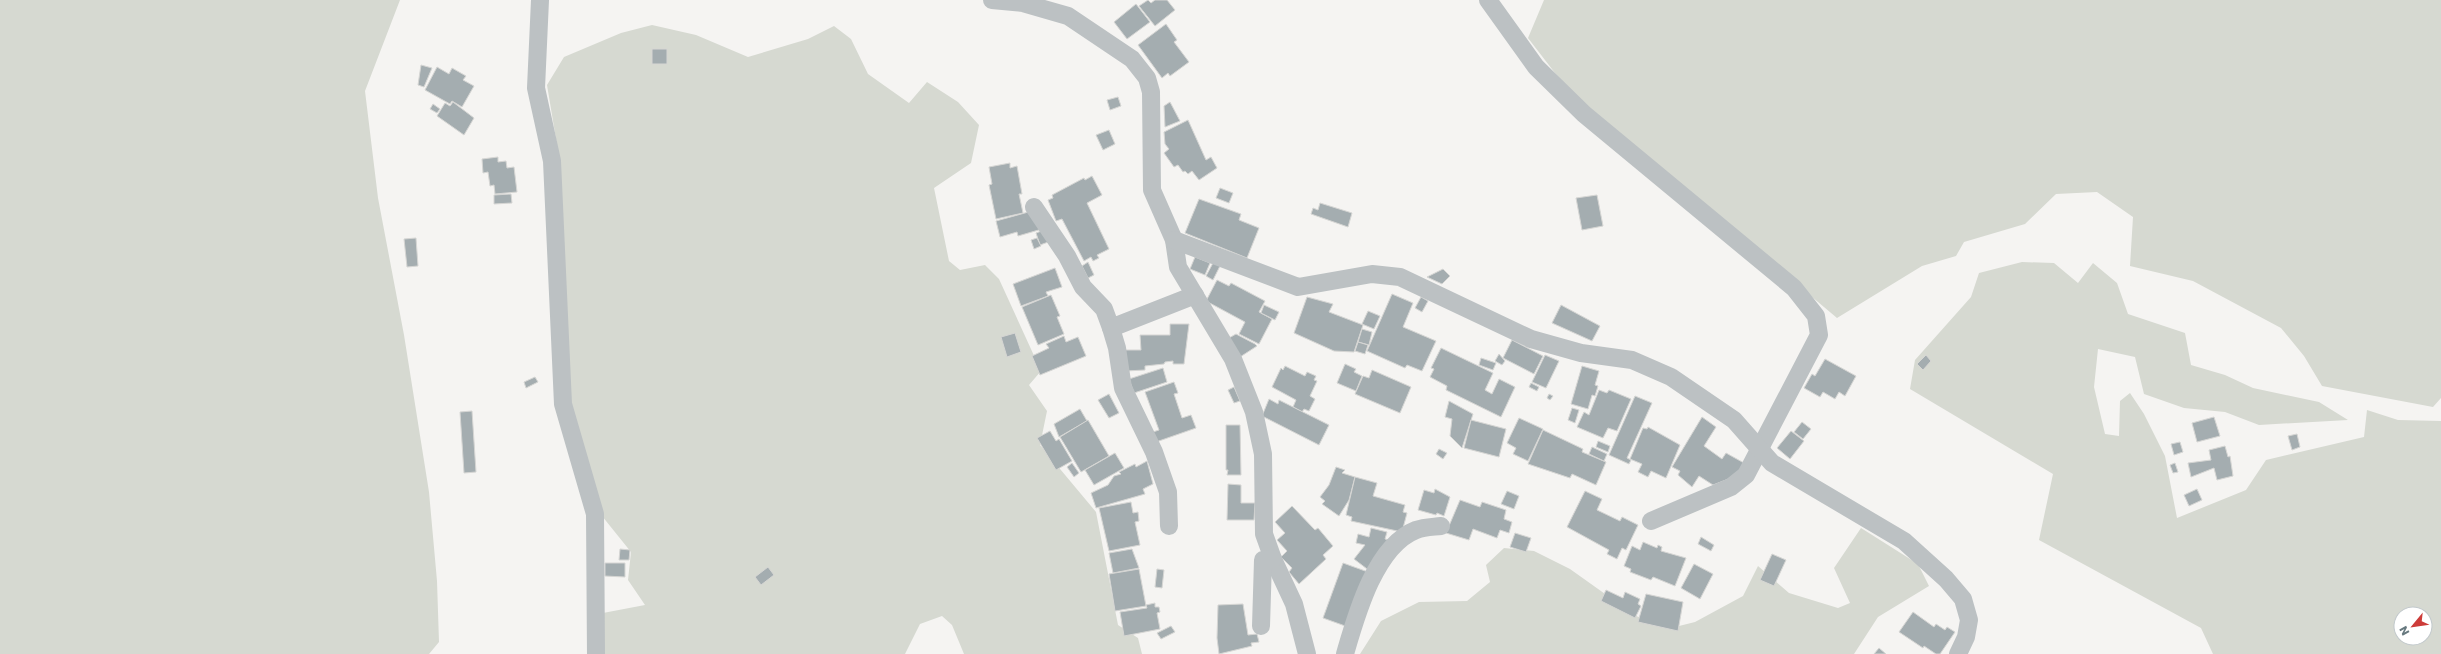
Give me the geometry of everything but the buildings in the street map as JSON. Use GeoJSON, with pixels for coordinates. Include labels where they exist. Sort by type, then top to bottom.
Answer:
{"type":"FeatureCollection","features":[{"type":"Feature","properties":{"kind":"street"},"geometry":{"type":"LineString","coordinates":[[540,0],[536,88],[552,161],[563,404],[596,514],[596,654]]}},
{"type":"Feature","properties":{"kind":"street"},"geometry":{"type":"LineString","coordinates":[[992,0],[1023,3],[1068,16],[1132,59],[1148,78],[1150,92],[1152,190],[1174,240],[1178,267],[1233,359],[1254,412],[1263,454],[1264,534],[1273,559],[1294,604],[1307,654]]}},
{"type":"Feature","properties":{"kind":"street"},"geometry":{"type":"LineString","coordinates":[[1488,0],[1536,67],[1584,114],[1794,288],[1816,316],[1819,335],[1746,475],[1732,487],[1651,521]]}},
{"type":"Feature","properties":{"kind":"street"},"geometry":{"type":"LineString","coordinates":[[1034,207],[1067,256],[1082,287],[1104,308],[1117,348],[1123,388],[1154,452],[1168,492],[1169,526]]}},
{"type":"Feature","properties":{"kind":"street"},"geometry":{"type":"LineString","coordinates":[[1174,240],[1298,287],[1372,274],[1400,277],[1531,339],[1581,353],[1632,360],[1671,378],[1734,420],[1761,448],[1772,463],[1904,541],[1946,578],[1963,599],[1969,620],[1966,637],[1958,654]]}},
{"type":"Feature","properties":{"kind":"street"},"geometry":{"type":"LineString","coordinates":[[1111,328],[1195,295]]}},
{"type":"Feature","properties":{"kind":"street"},"geometry":{"type":"LineString","coordinates":[[1345,654],[1355,619],[1372,577],[1391,548],[1416,530],[1441,526]]}},
{"type":"Feature","properties":{"kind":"street"},"geometry":{"type":"LineString","coordinates":[[1261,626],[1264,560],[1273,559]]}},
{"type":"Feature","properties":{"kind":"shaded area"},"geometry":{"type":"Polygon","coordinates":[[[0,0],[400,0],[365,91],[378,198],[404,335],[429,492],[437,581],[439,642],[429,654],[0,654],[0,0]]]}},
{"type":"Feature","properties":{"kind":"shaded area"},"geometry":{"type":"Polygon","coordinates":[[[1544,0],[2441,0],[2441,398],[2433,407],[2322,386],[2304,356],[2281,328],[2193,281],[2130,266],[2133,217],[2097,192],[2056,194],[2025,224],[1964,242],[1956,256],[1922,266],[1837,318],[1584,105],[1555,73],[1528,38],[1544,0]]]}},
{"type":"Feature","properties":{"kind":"shaded area"},"geometry":{"type":"Polygon","coordinates":[[[652,25],[696,35],[748,57],[808,39],[834,26],[851,39],[868,74],[909,103],[927,82],[958,102],[979,125],[971,163],[934,188],[949,261],[960,270],[985,265],[999,279],[1041,371],[1029,385],[1047,411],[1040,445],[1096,512],[1118,625],[1138,638],[1142,654],[964,654],[952,625],[942,616],[920,624],[905,654],[602,654],[603,613],[645,605],[628,580],[631,552],[602,516],[569,399],[560,163],[547,85],[564,57],[621,33],[652,25]]]}},
{"type":"Feature","properties":{"kind":"shaded area"},"geometry":{"type":"Polygon","coordinates":[[[2022,262],[2054,263],[2078,283],[2093,263],[2117,283],[2128,314],[2185,333],[2191,365],[2225,375],[2253,388],[2319,402],[2348,420],[2259,425],[2225,412],[2184,408],[2144,394],[2135,357],[2098,349],[2094,387],[2105,434],[2119,436],[2120,401],[2130,393],[2144,414],[2165,456],[2177,518],[2246,490],[2266,460],[2364,437],[2367,410],[2398,420],[2441,421],[2441,654],[2213,654],[2201,628],[2039,540],[2053,474],[1910,389],[1915,360],[1971,297],[1979,273],[2022,262]]]}},
{"type":"Feature","properties":{"kind":"shaded area"},"geometry":{"type":"Polygon","coordinates":[[[1861,528],[1918,564],[1929,586],[1878,617],[1854,654],[1360,654],[1381,621],[1419,602],[1467,601],[1490,582],[1486,565],[1504,548],[1534,551],[1570,569],[1636,616],[1671,628],[1695,622],[1743,596],[1758,566],[1789,593],[1838,608],[1850,603],[1834,568],[1861,528]]]}}]}
